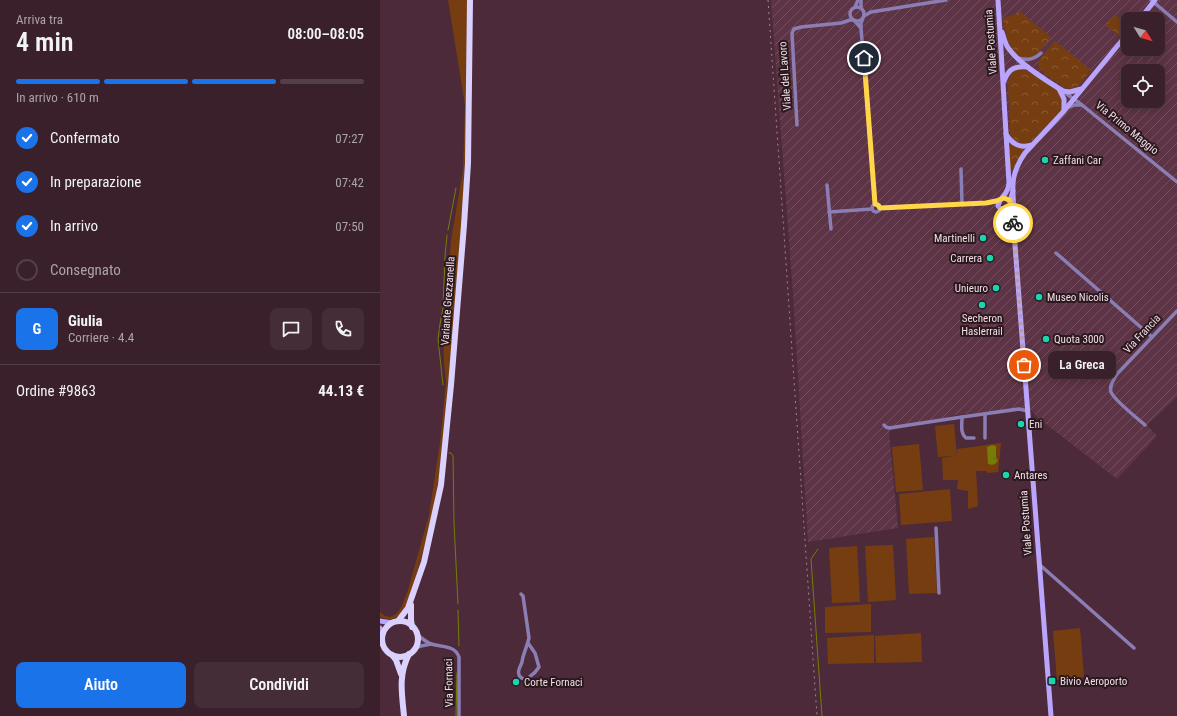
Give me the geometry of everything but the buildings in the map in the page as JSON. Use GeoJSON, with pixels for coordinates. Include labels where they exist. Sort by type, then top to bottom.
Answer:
{"type":"FeatureCollection","features":[{"type":"Feature","properties":{"kind":"main road","name":"Variante Grezzanella"},"geometry":{"type":"LineString","coordinates":[[402,680],[398,666],[392,655],[383,645],[382,631],[395,622],[408,608],[412,599],[424,562],[442,485],[468,163],[470,0]]}},
{"type":"Feature","properties":{"kind":"main road","name":"Viale Postumia"},"geometry":{"type":"LineString","coordinates":[[998,0],[1009,183],[1007,192],[998,204],[1000,209],[1009,219],[1014,232]]}},
{"type":"Feature","properties":{"kind":"main road"},"geometry":{"type":"LineString","coordinates":[[1145,12],[1153,1]]}},
{"type":"Feature","properties":{"kind":"main road","name":"Via Primo Maggio"},"geometry":{"type":"LineString","coordinates":[[999,18],[1005,43],[1008,48],[1028,67],[1061,90]]}},
{"type":"Feature","properties":{"kind":"main road"},"geometry":{"type":"LineString","coordinates":[[1064,111],[1121,42]]}},
{"type":"Feature","properties":{"kind":"main road","name":"Viale Postumia"},"geometry":{"type":"LineString","coordinates":[[1003,82],[1013,68],[1018,66],[1028,67]]}},
{"type":"Feature","properties":{"kind":"main road"},"geometry":{"type":"LineString","coordinates":[[1061,90],[1070,92],[1082,89]]}},
{"type":"Feature","properties":{"kind":"main road"},"geometry":{"type":"LineString","coordinates":[[1061,90],[1064,99],[1064,111]]}},
{"type":"Feature","properties":{"kind":"main road","name":"Via Primo Maggio"},"geometry":{"type":"LineString","coordinates":[[1013,191],[1015,168],[1024,153],[1064,111]]}},
{"type":"Feature","properties":{"kind":"main road"},"geometry":{"type":"LineString","coordinates":[[1006,133],[1011,141],[1017,145],[1025,146],[1033,144]]}},
{"type":"Feature","properties":{"kind":"main road","name":"Viale Postumia"},"geometry":{"type":"LineString","coordinates":[[1013,191],[1010,204],[1014,232],[1051,716]]}},
{"type":"Feature","properties":{"kind":"main road","name":"Viale Postumia"},"geometry":{"type":"LineString","coordinates":[[1013,191],[1016,225],[1014,232]]}},
{"type":"Feature","properties":{"kind":"main road"},"geometry":{"type":"LineString","coordinates":[[1000,209],[1008,210],[1010,204],[1006,198],[1001,199]]}},
{"type":"Feature","properties":{"kind":"main road","name":"Variante Grezzanella"},"geometry":{"type":"LineString","coordinates":[[412,599],[410,610],[412,626],[417,636]]}},
{"type":"Feature","properties":{"kind":"main road"},"geometry":{"type":"LineString","coordinates":[[380,621],[404,622],[412,626]]}},
{"type":"Feature","properties":{"kind":"main road"},"geometry":{"type":"LineString","coordinates":[[415,648],[417,636]]}},
{"type":"Feature","properties":{"kind":"main road","name":"Variante Grezzanella"},"geometry":{"type":"LineString","coordinates":[[404,716],[402,680],[404,664],[409,654],[415,648]]}},
{"type":"Feature","properties":{"kind":"main road"},"geometry":{"type":"LineString","coordinates":[[392,655],[402,656],[409,654]]}},
{"type":"Feature","properties":{"kind":"street"},"geometry":{"type":"LineString","coordinates":[[845,21],[858,0]]}},
{"type":"Feature","properties":{"kind":"street"},"geometry":{"type":"LineString","coordinates":[[861,0],[864,11],[861,28],[875,204],[872,206],[872,209]]}},
{"type":"Feature","properties":{"kind":"street"},"geometry":{"type":"LineString","coordinates":[[845,21],[859,21],[871,12],[946,0]]}},
{"type":"Feature","properties":{"kind":"street"},"geometry":{"type":"LineString","coordinates":[[1153,1],[1177,22]]}},
{"type":"Feature","properties":{"kind":"street"},"geometry":{"type":"LineString","coordinates":[[855,7],[871,12]]}},
{"type":"Feature","properties":{"kind":"street"},"geometry":{"type":"LineString","coordinates":[[850,14],[852,19],[861,28]]}},
{"type":"Feature","properties":{"kind":"street","name":"Viale del Lavoro"},"geometry":{"type":"LineString","coordinates":[[798,125],[792,33],[794,29],[801,27],[841,23],[845,21]]}},
{"type":"Feature","properties":{"kind":"street"},"geometry":{"type":"LineString","coordinates":[[1017,58],[1028,60],[1034,59],[1041,53]]}},
{"type":"Feature","properties":{"kind":"street","name":"Via Primo Maggio"},"geometry":{"type":"LineString","coordinates":[[1082,89],[1079,98],[1082,105]]}},
{"type":"Feature","properties":{"kind":"street","name":"Via Primo Maggio"},"geometry":{"type":"LineString","coordinates":[[1061,90],[1082,105],[1177,182]]}},
{"type":"Feature","properties":{"kind":"street","name":"Via Primo Maggio"},"geometry":{"type":"LineString","coordinates":[[1064,111],[1071,106],[1082,105]]}},
{"type":"Feature","properties":{"kind":"street"},"geometry":{"type":"LineString","coordinates":[[961,169],[962,204]]}},
{"type":"Feature","properties":{"kind":"street"},"geometry":{"type":"LineString","coordinates":[[827,185],[830,229]]}},
{"type":"Feature","properties":{"kind":"street"},"geometry":{"type":"LineString","coordinates":[[829,212],[872,209],[876,212],[879,211],[880,208],[986,203],[1001,199]]}},
{"type":"Feature","properties":{"kind":"street"},"geometry":{"type":"LineString","coordinates":[[986,203],[1000,209]]}},
{"type":"Feature","properties":{"kind":"street"},"geometry":{"type":"LineString","coordinates":[[875,204],[880,208]]}},
{"type":"Feature","properties":{"kind":"street"},"geometry":{"type":"LineString","coordinates":[[1056,253],[1152,337]]}},
{"type":"Feature","properties":{"kind":"street","name":"Via Francia"},"geometry":{"type":"LineString","coordinates":[[1145,425],[1117,401],[1111,392],[1112,383],[1117,374],[1177,311]]}},
{"type":"Feature","properties":{"kind":"street"},"geometry":{"type":"LineString","coordinates":[[884,424],[889,428],[1019,409],[1028,411]]}},
{"type":"Feature","properties":{"kind":"street"},"geometry":{"type":"LineString","coordinates":[[985,414],[985,438]]}},
{"type":"Feature","properties":{"kind":"street"},"geometry":{"type":"LineString","coordinates":[[962,417],[962,433],[966,438],[974,438]]}},
{"type":"Feature","properties":{"kind":"street"},"geometry":{"type":"LineString","coordinates":[[936,528],[940,593]]}},
{"type":"Feature","properties":{"kind":"street"},"geometry":{"type":"LineString","coordinates":[[1040,565],[1134,648]]}},
{"type":"Feature","properties":{"kind":"street"},"geometry":{"type":"LineString","coordinates":[[521,594],[523,596],[529,638],[521,659],[522,663],[519,671],[520,676],[524,678],[530,677],[539,667],[535,653],[528,643]]}},
{"type":"Feature","properties":{"kind":"street","name":"Via Fornaci"},"geometry":{"type":"LineString","coordinates":[[417,636],[432,644],[453,649],[458,653],[459,716]]}},
{"type":"Feature","properties":{"kind":"street","name":"Via Fornaci"},"geometry":{"type":"LineString","coordinates":[[415,648],[432,644]]}},
{"type":"Feature","properties":{"kind":"shaded area"},"geometry":{"type":"Polygon","coordinates":[[[771,0],[1177,0],[1177,397],[1147,425],[1157,436],[1117,479],[1038,418],[1031,410],[1020,408],[956,415],[889,431],[898,528],[808,542],[793,294],[771,0]]]}},
{"type":"Feature","properties":{"kind":"green space"},"geometry":{"type":"Polygon","coordinates":[[[448,0],[467,0],[468,96],[462,227],[453,341],[450,358],[441,465],[435,502],[426,541],[409,599],[402,614],[391,620],[380,617],[380,612],[385,616],[390,617],[396,614],[401,608],[408,590],[429,515],[440,443],[446,382],[443,325],[447,308],[451,240],[463,170],[465,105],[448,0]]]}},
{"type":"Feature","properties":{"kind":"green space"},"geometry":{"type":"Polygon","coordinates":[[[1020,12],[1051,37],[1039,52],[1031,58],[1025,58],[1016,53],[1009,42],[1005,30],[1003,19],[1020,12]]]}},
{"type":"Feature","properties":{"kind":"green space"},"geometry":{"type":"Polygon","coordinates":[[[1115,15],[1121,20],[1121,35],[1120,36],[1105,25],[1115,15]]]}},
{"type":"Feature","properties":{"kind":"green space"},"geometry":{"type":"Polygon","coordinates":[[[1055,41],[1091,70],[1074,88],[1071,89],[1059,84],[1038,67],[1038,63],[1041,58],[1055,41]]]}},
{"type":"Feature","properties":{"kind":"green space"},"geometry":{"type":"Polygon","coordinates":[[[1018,69],[1029,72],[1053,87],[1059,92],[1062,102],[1060,111],[1033,140],[1025,144],[1015,141],[1010,134],[1008,81],[1012,72],[1018,69]]]}},
{"type":"Feature","properties":{"kind":"green space"},"geometry":{"type":"Polygon","coordinates":[[[1010,141],[1027,148],[1014,165],[1012,172],[1010,172],[1010,141]]]}},
{"type":"Feature","properties":{"kind":"green space"},"geometry":{"type":"Polygon","coordinates":[[[954,424],[957,456],[957,449],[1001,443],[998,472],[988,473],[986,471],[976,471],[978,506],[968,509],[968,491],[957,489],[958,480],[943,480],[942,458],[953,456],[938,457],[935,426],[954,424]]]}},
{"type":"Feature","properties":{"kind":"green space"},"geometry":{"type":"Polygon","coordinates":[[[919,444],[923,490],[896,492],[892,447],[919,444]]]}},
{"type":"Feature","properties":{"kind":"green space"},"geometry":{"type":"Polygon","coordinates":[[[950,489],[952,521],[901,525],[899,494],[950,489]]]}},
{"type":"Feature","properties":{"kind":"green space"},"geometry":{"type":"Polygon","coordinates":[[[934,537],[937,593],[909,594],[906,539],[934,537]]]}},
{"type":"Feature","properties":{"kind":"green space"},"geometry":{"type":"Polygon","coordinates":[[[893,545],[896,600],[868,602],[865,546],[893,545]]]}},
{"type":"Feature","properties":{"kind":"green space"},"geometry":{"type":"Polygon","coordinates":[[[857,546],[860,602],[832,603],[829,548],[857,546]]]}},
{"type":"Feature","properties":{"kind":"green space"},"geometry":{"type":"Polygon","coordinates":[[[871,604],[871,632],[825,633],[825,607],[871,604]]]}},
{"type":"Feature","properties":{"kind":"green space"},"geometry":{"type":"Polygon","coordinates":[[[1080,628],[1084,677],[1057,680],[1053,631],[1080,628]]]}},
{"type":"Feature","properties":{"kind":"green space"},"geometry":{"type":"Polygon","coordinates":[[[921,633],[922,662],[876,663],[875,636],[921,633]]]}},
{"type":"Feature","properties":{"kind":"green space"},"geometry":{"type":"Polygon","coordinates":[[[874,635],[874,663],[828,664],[827,638],[874,635]]]}},
{"type":"Feature","properties":{"kind":"water"},"geometry":{"type":"Polygon","coordinates":[[[992,445],[996,446],[996,457],[998,460],[995,464],[991,465],[988,464],[987,447],[992,445]]]}},
{"type":"Feature","properties":{"kind":"waterway"},"geometry":{"type":"LineString","coordinates":[[448,230],[456,188]]}},
{"type":"Feature","properties":{"kind":"waterway"},"geometry":{"type":"LineString","coordinates":[[443,385],[438,339],[443,308],[447,235]]}},
{"type":"Feature","properties":{"kind":"waterway"},"geometry":{"type":"LineString","coordinates":[[449,453],[453,456],[454,523],[458,604]]}},
{"type":"Feature","properties":{"kind":"waterway"},"geometry":{"type":"LineString","coordinates":[[818,549],[811,559],[822,716]]}},
{"type":"Feature","properties":{"kind":"waterway"},"geometry":{"type":"LineString","coordinates":[[458,610],[459,646]]}},
{"type":"Feature","properties":{"kind":"waterway"},"geometry":{"type":"LineString","coordinates":[[456,716],[457,673]]}},
{"type":"Feature","properties":{"kind":"railway"},"geometry":{"type":"LineString","coordinates":[[768,0],[817,716]]}},
{"type":"Feature","properties":{"kind":"way so far"},"geometry":{"type":"LineString","coordinates":[[1013,223],[1024,365]]}},
{"type":"Feature","properties":{"kind":"place","name":"Zaffani Car"},"geometry":{"type":"Point","coordinates":[1045,160]}},
{"type":"Feature","properties":{"kind":"place","name":"Martinelli"},"geometry":{"type":"Point","coordinates":[983,238]}},
{"type":"Feature","properties":{"kind":"place","name":"Carrera"},"geometry":{"type":"Point","coordinates":[990,258]}},
{"type":"Feature","properties":{"kind":"place","name":"Unieuro"},"geometry":{"type":"Point","coordinates":[996,288]}},
{"type":"Feature","properties":{"kind":"place","name":"Museo Nicolis"},"geometry":{"type":"Point","coordinates":[1039,297]}},
{"type":"Feature","properties":{"kind":"place","name":"Secheron Haslerrail"},"geometry":{"type":"Point","coordinates":[982,305]}},
{"type":"Feature","properties":{"kind":"place","name":"Quota 3000"},"geometry":{"type":"Point","coordinates":[1046,339]}},
{"type":"Feature","properties":{"kind":"place","name":"La Greca"},"geometry":{"type":"Point","coordinates":[1024,365]}},
{"type":"Feature","properties":{"kind":"place","name":"Eni"},"geometry":{"type":"Point","coordinates":[1021,424]}},
{"type":"Feature","properties":{"kind":"place","name":"Antares"},"geometry":{"type":"Point","coordinates":[1006,475]}},
{"type":"Feature","properties":{"kind":"place","name":"Bivio Aeroporto"},"geometry":{"type":"Point","coordinates":[1052,681]}},
{"type":"Feature","properties":{"kind":"place","name":"Corte Fornaci"},"geometry":{"type":"Point","coordinates":[516,682]}},
{"type":"Feature","properties":{"kind":"route"},"geometry":{"type":"LineString","coordinates":[[864,58],[875,204],[877,204],[880,208],[986,203],[1006,198],[1011,203],[1010,207],[1013,223]]}}]}
